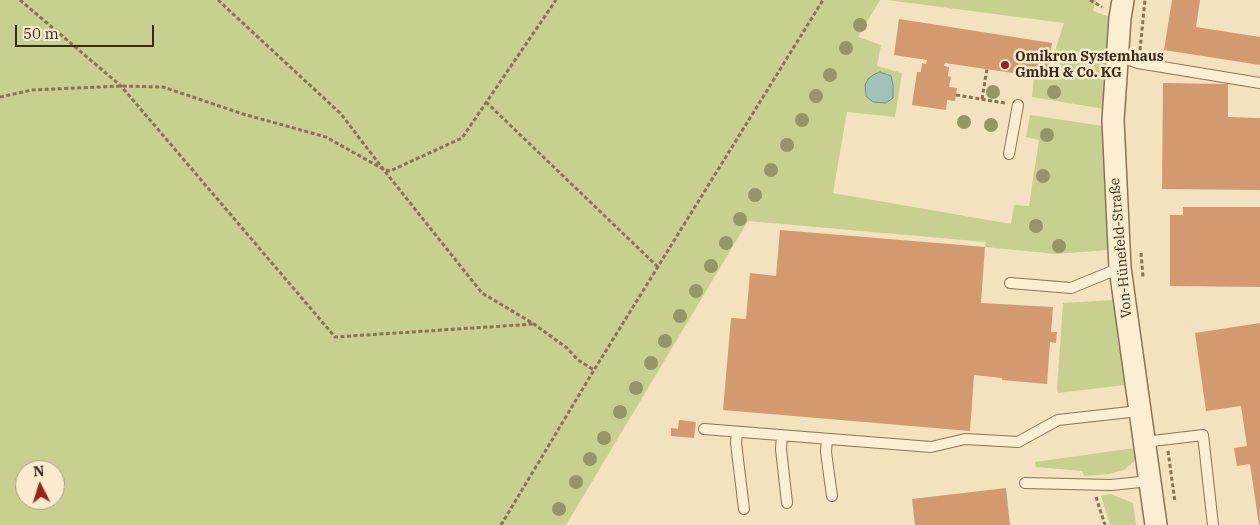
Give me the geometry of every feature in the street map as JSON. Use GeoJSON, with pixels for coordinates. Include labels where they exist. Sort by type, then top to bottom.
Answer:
{"type":"FeatureCollection","features":[{"type":"Feature","properties":{"kind":"street","name":"Von-Hünefeld-Straße"},"geometry":{"type":"LineString","coordinates":[[1123,0],[1128,60],[1114,120],[1120,268],[1156,525]]}},
{"type":"Feature","properties":{"kind":"lane"},"geometry":{"type":"LineString","coordinates":[[1128,60],[1260,83]]}},
{"type":"Feature","properties":{"kind":"lane"},"geometry":{"type":"LineString","coordinates":[[1010,154],[1018,105]]}},
{"type":"Feature","properties":{"kind":"lane"},"geometry":{"type":"LineString","coordinates":[[1010,283],[1071,288],[1120,268]]}},
{"type":"Feature","properties":{"kind":"lane"},"geometry":{"type":"LineString","coordinates":[[704,429],[931,447],[965,439],[1018,442],[1058,420],[1139,410]]}},
{"type":"Feature","properties":{"kind":"lane"},"geometry":{"type":"LineString","coordinates":[[738,432],[736,443],[744,508]]}},
{"type":"Feature","properties":{"kind":"lane"},"geometry":{"type":"LineString","coordinates":[[782,435],[781,449],[787,503]]}},
{"type":"Feature","properties":{"kind":"lane"},"geometry":{"type":"LineString","coordinates":[[1144,442],[1203,435],[1213,525]]}},
{"type":"Feature","properties":{"kind":"lane"},"geometry":{"type":"LineString","coordinates":[[827,439],[826,452],[832,496]]}},
{"type":"Feature","properties":{"kind":"lane"},"geometry":{"type":"LineString","coordinates":[[1025,483],[1111,486],[1150,481]]}},
{"type":"Feature","properties":{"kind":"path"},"geometry":{"type":"LineString","coordinates":[[20,0],[121,86],[335,337],[534,324]]}},
{"type":"Feature","properties":{"kind":"path"},"geometry":{"type":"LineString","coordinates":[[218,0],[342,114],[383,169],[482,292],[534,324],[567,348],[578,360],[594,370]]}},
{"type":"Feature","properties":{"kind":"path"},"geometry":{"type":"LineString","coordinates":[[0,97],[32,90],[121,86],[163,87],[243,114],[326,137],[383,169],[390,171],[462,138],[556,0]]}},
{"type":"Feature","properties":{"kind":"path"},"geometry":{"type":"LineString","coordinates":[[501,525],[594,370],[823,0]]}},
{"type":"Feature","properties":{"kind":"path"},"geometry":{"type":"LineString","coordinates":[[1128,60],[1145,0]]}},
{"type":"Feature","properties":{"kind":"path"},"geometry":{"type":"LineString","coordinates":[[982,99],[987,69]]}},
{"type":"Feature","properties":{"kind":"path"},"geometry":{"type":"LineString","coordinates":[[956,95],[1018,105]]}},
{"type":"Feature","properties":{"kind":"path"},"geometry":{"type":"LineString","coordinates":[[486,102],[658,267]]}},
{"type":"Feature","properties":{"kind":"path"},"geometry":{"type":"LineString","coordinates":[[1140,244],[1144,281]]}},
{"type":"Feature","properties":{"kind":"path"},"geometry":{"type":"LineString","coordinates":[[1166,439],[1176,508]]}},
{"type":"Feature","properties":{"kind":"path"},"geometry":{"type":"LineString","coordinates":[[1093,485],[1105,525]]}},
{"type":"Feature","properties":{"kind":"green space"},"geometry":{"type":"Polygon","coordinates":[[[0,0],[880,0],[858,37],[881,45],[877,66],[902,73],[895,117],[847,112],[833,193],[1011,224],[1014,205],[1029,206],[1039,140],[1026,137],[1030,115],[1103,126],[1108,250],[1056,254],[985,247],[986,242],[748,221],[566,525],[0,525],[0,0]]]}},
{"type":"Feature","properties":{"kind":"green space"},"geometry":{"type":"Polygon","coordinates":[[[887,0],[1096,0],[1093,11],[1110,17],[1105,109],[1032,97],[1034,76],[1058,79],[1061,57],[1054,54],[1064,23],[887,0]]]}},
{"type":"Feature","properties":{"kind":"green space"},"geometry":{"type":"Polygon","coordinates":[[[1114,300],[1125,385],[1058,393],[1063,303],[1114,300]]]}},
{"type":"Feature","properties":{"kind":"green space"},"geometry":{"type":"Polygon","coordinates":[[[1135,448],[1137,459],[1124,470],[1109,474],[1084,476],[1082,471],[1036,467],[1035,462],[1135,448]]]}},
{"type":"Feature","properties":{"kind":"green space"},"geometry":{"type":"Polygon","coordinates":[[[1111,494],[1133,503],[1136,525],[1110,525],[1101,496],[1111,494]]]}},
{"type":"Feature","properties":{"kind":"water"},"geometry":{"type":"Polygon","coordinates":[[[880,72],[891,76],[893,85],[893,98],[886,103],[873,102],[866,96],[865,85],[868,79],[880,72]]]}},
{"type":"Feature","properties":{"kind":"building"},"geometry":{"type":"Polygon","coordinates":[[[1172,0],[1200,0],[1196,27],[1260,37],[1260,65],[1164,50],[1172,0]]]}},
{"type":"Feature","properties":{"kind":"building","name":"Omikron Systemhaus GmbH & Co. KG"},"geometry":{"type":"Polygon","coordinates":[[[899,19],[1052,43],[1047,78],[945,63],[944,66],[949,67],[948,76],[951,77],[949,87],[957,88],[955,101],[947,100],[946,110],[912,105],[917,72],[921,72],[922,63],[926,64],[927,60],[894,55],[899,19]]]}},
{"type":"Feature","properties":{"kind":"building"},"geometry":{"type":"Polygon","coordinates":[[[1163,83],[1228,84],[1228,117],[1260,118],[1260,190],[1162,189],[1163,83]]]}},
{"type":"Feature","properties":{"kind":"building"},"geometry":{"type":"Polygon","coordinates":[[[1183,207],[1260,207],[1260,287],[1170,286],[1170,215],[1183,215],[1183,207]]]}},
{"type":"Feature","properties":{"kind":"building"},"geometry":{"type":"Polygon","coordinates":[[[780,230],[985,247],[981,303],[1053,307],[1051,332],[1057,332],[1056,343],[1050,342],[1047,384],[1002,380],[1002,378],[974,375],[970,431],[723,410],[731,318],[746,319],[750,273],[776,276],[780,230]]]}},
{"type":"Feature","properties":{"kind":"building"},"geometry":{"type":"Polygon","coordinates":[[[1260,323],[1259,525],[1250,464],[1237,466],[1234,448],[1247,446],[1241,406],[1206,411],[1195,333],[1260,323]]]}},
{"type":"Feature","properties":{"kind":"building"},"geometry":{"type":"Polygon","coordinates":[[[679,420],[696,422],[694,438],[671,436],[671,428],[678,429],[679,420]]]}},
{"type":"Feature","properties":{"kind":"building"},"geometry":{"type":"Polygon","coordinates":[[[1006,488],[1010,525],[915,525],[912,499],[1006,488]]]}},
{"type":"Feature","properties":{"kind":"place","name":"Omikron Systemhaus GmbH & Co. KG"},"geometry":{"type":"Point","coordinates":[1005,65]}}]}
